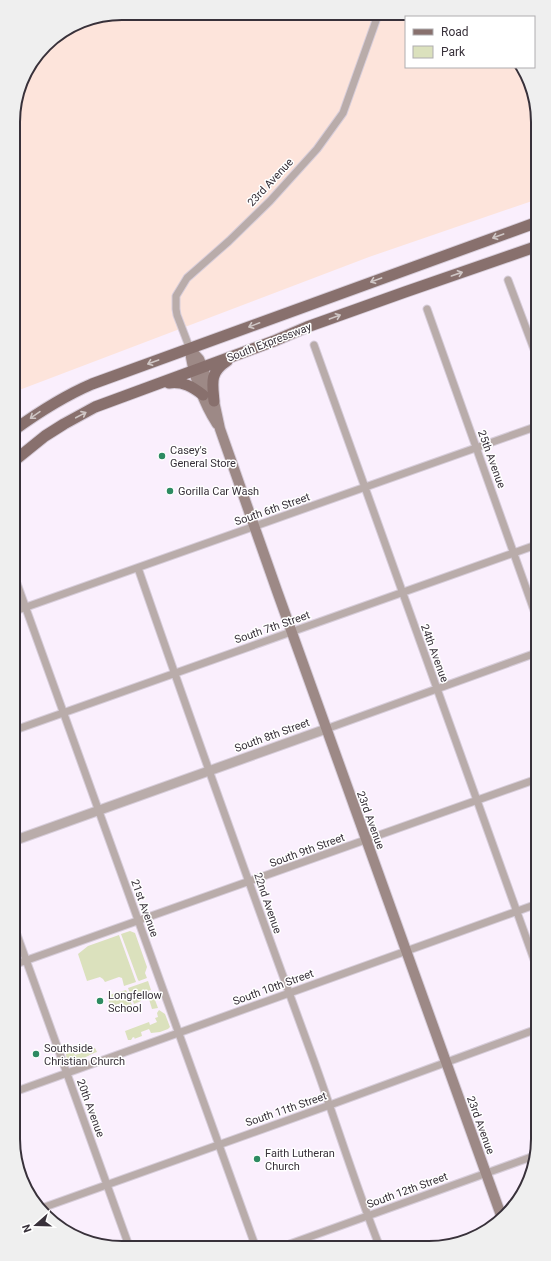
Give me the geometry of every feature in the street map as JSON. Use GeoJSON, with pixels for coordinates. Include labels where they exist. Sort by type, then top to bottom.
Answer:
{"type":"FeatureCollection","features":[{"type":"Feature","properties":{"kind":"main road","name":"South Expressway"},"geometry":{"type":"LineString","coordinates":[[20,426],[71,393],[92,384],[292,310],[531,224]]}},
{"type":"Feature","properties":{"kind":"main road","name":"South Expressway"},"geometry":{"type":"LineString","coordinates":[[20,456],[45,436],[95,407],[398,294],[531,248]]}},
{"type":"Feature","properties":{"kind":"main road","name":"23rd Avenue"},"geometry":{"type":"LineString","coordinates":[[190,349],[191,361],[198,369],[214,400],[220,429],[254,527],[500,1212]]}},
{"type":"Feature","properties":{"kind":"main road"},"geometry":{"type":"LineString","coordinates":[[214,400],[212,381],[214,375],[223,364],[235,355]]}},
{"type":"Feature","properties":{"kind":"main road","name":"23rd Avenue"},"geometry":{"type":"LineString","coordinates":[[198,369],[203,395],[210,413],[220,429]]}},
{"type":"Feature","properties":{"kind":"main road"},"geometry":{"type":"LineString","coordinates":[[152,386],[172,382],[182,383],[194,388],[203,395]]}},
{"type":"Feature","properties":{"kind":"street","name":"23rd Avenue"},"geometry":{"type":"LineString","coordinates":[[190,349],[177,316],[176,296],[187,278],[270,201],[317,149],[343,113],[376,20]]}},
{"type":"Feature","properties":{"kind":"street"},"geometry":{"type":"LineString","coordinates":[[508,280],[531,341]]}},
{"type":"Feature","properties":{"kind":"street","name":"25th Avenue"},"geometry":{"type":"LineString","coordinates":[[427,309],[531,602]]}},
{"type":"Feature","properties":{"kind":"street","name":"24th Avenue"},"geometry":{"type":"LineString","coordinates":[[314,345],[531,951]]}},
{"type":"Feature","properties":{"kind":"street","name":"South 6th Street"},"geometry":{"type":"LineString","coordinates":[[20,610],[531,427]]}},
{"type":"Feature","properties":{"kind":"street","name":"South 7th Street"},"geometry":{"type":"LineString","coordinates":[[20,728],[531,548]]}},
{"type":"Feature","properties":{"kind":"street","name":"22nd Avenue"},"geometry":{"type":"LineString","coordinates":[[138,568],[174,674],[288,993],[330,1105],[377,1241]]}},
{"type":"Feature","properties":{"kind":"street","name":"21st Avenue"},"geometry":{"type":"LineString","coordinates":[[20,593],[254,1241]]}},
{"type":"Feature","properties":{"kind":"street","name":"South 8th Street"},"geometry":{"type":"LineString","coordinates":[[20,839],[531,655]]}},
{"type":"Feature","properties":{"kind":"street","name":"South 9th Street"},"geometry":{"type":"LineString","coordinates":[[20,963],[531,781]]}},
{"type":"Feature","properties":{"kind":"street","name":"South 10th Street"},"geometry":{"type":"LineString","coordinates":[[20,1090],[531,906]]}},
{"type":"Feature","properties":{"kind":"street","name":"20th Avenue"},"geometry":{"type":"LineString","coordinates":[[20,944],[127,1241]]}},
{"type":"Feature","properties":{"kind":"street","name":"South 11th Street"},"geometry":{"type":"LineString","coordinates":[[50,1205],[531,1031]]}},
{"type":"Feature","properties":{"kind":"street","name":"South 12th Street"},"geometry":{"type":"LineString","coordinates":[[298,1241],[529,1158]]}},
{"type":"Feature","properties":{"kind":"shaded area"},"geometry":{"type":"Polygon","coordinates":[[[116,20],[405,20],[405,68],[516,68],[528,96],[530,109],[531,201],[369,257],[20,390],[20,116],[23,96],[37,65],[55,45],[65,37],[96,23],[116,20]]]}},
{"type":"Feature","properties":{"kind":"green space"},"geometry":{"type":"Polygon","coordinates":[[[130,931],[135,933],[147,967],[145,973],[147,978],[139,981],[121,934],[130,931]]]}},
{"type":"Feature","properties":{"kind":"green space"},"geometry":{"type":"Polygon","coordinates":[[[119,935],[136,982],[124,986],[122,978],[119,977],[105,982],[100,977],[87,981],[78,954],[88,946],[119,935]]]}},
{"type":"Feature","properties":{"kind":"green space"},"geometry":{"type":"Polygon","coordinates":[[[148,981],[151,990],[148,991],[149,993],[152,992],[158,1008],[152,1009],[148,996],[145,995],[141,996],[141,1001],[134,1004],[128,988],[148,981]]]}},
{"type":"Feature","properties":{"kind":"green space"},"geometry":{"type":"Polygon","coordinates":[[[126,990],[132,1005],[122,1007],[121,1004],[119,1004],[112,1006],[111,1008],[108,999],[109,995],[126,990]]]}},
{"type":"Feature","properties":{"kind":"green space"},"geometry":{"type":"Polygon","coordinates":[[[159,1010],[165,1014],[170,1027],[168,1029],[151,1033],[149,1029],[141,1032],[142,1036],[134,1039],[135,1038],[133,1037],[131,1040],[128,1040],[125,1031],[149,1022],[150,1025],[157,1022],[155,1018],[158,1017],[157,1013],[159,1010]]]}},
{"type":"Feature","properties":{"kind":"green space"},"geometry":{"type":"Polygon","coordinates":[[[95,1048],[97,1052],[77,1063],[72,1064],[68,1061],[66,1054],[73,1051],[75,1055],[95,1048]]]}},
{"type":"Feature","properties":{"kind":"place","name":"Casey's General Store"},"geometry":{"type":"Point","coordinates":[162,456]}},
{"type":"Feature","properties":{"kind":"place","name":"Gorilla Car Wash"},"geometry":{"type":"Point","coordinates":[170,491]}},
{"type":"Feature","properties":{"kind":"place","name":"Longfellow School"},"geometry":{"type":"Point","coordinates":[100,1001]}},
{"type":"Feature","properties":{"kind":"place","name":"Southside Christian Church"},"geometry":{"type":"Point","coordinates":[36,1054]}},
{"type":"Feature","properties":{"kind":"place","name":"Faith Lutheran Church"},"geometry":{"type":"Point","coordinates":[257,1159]}}]}
